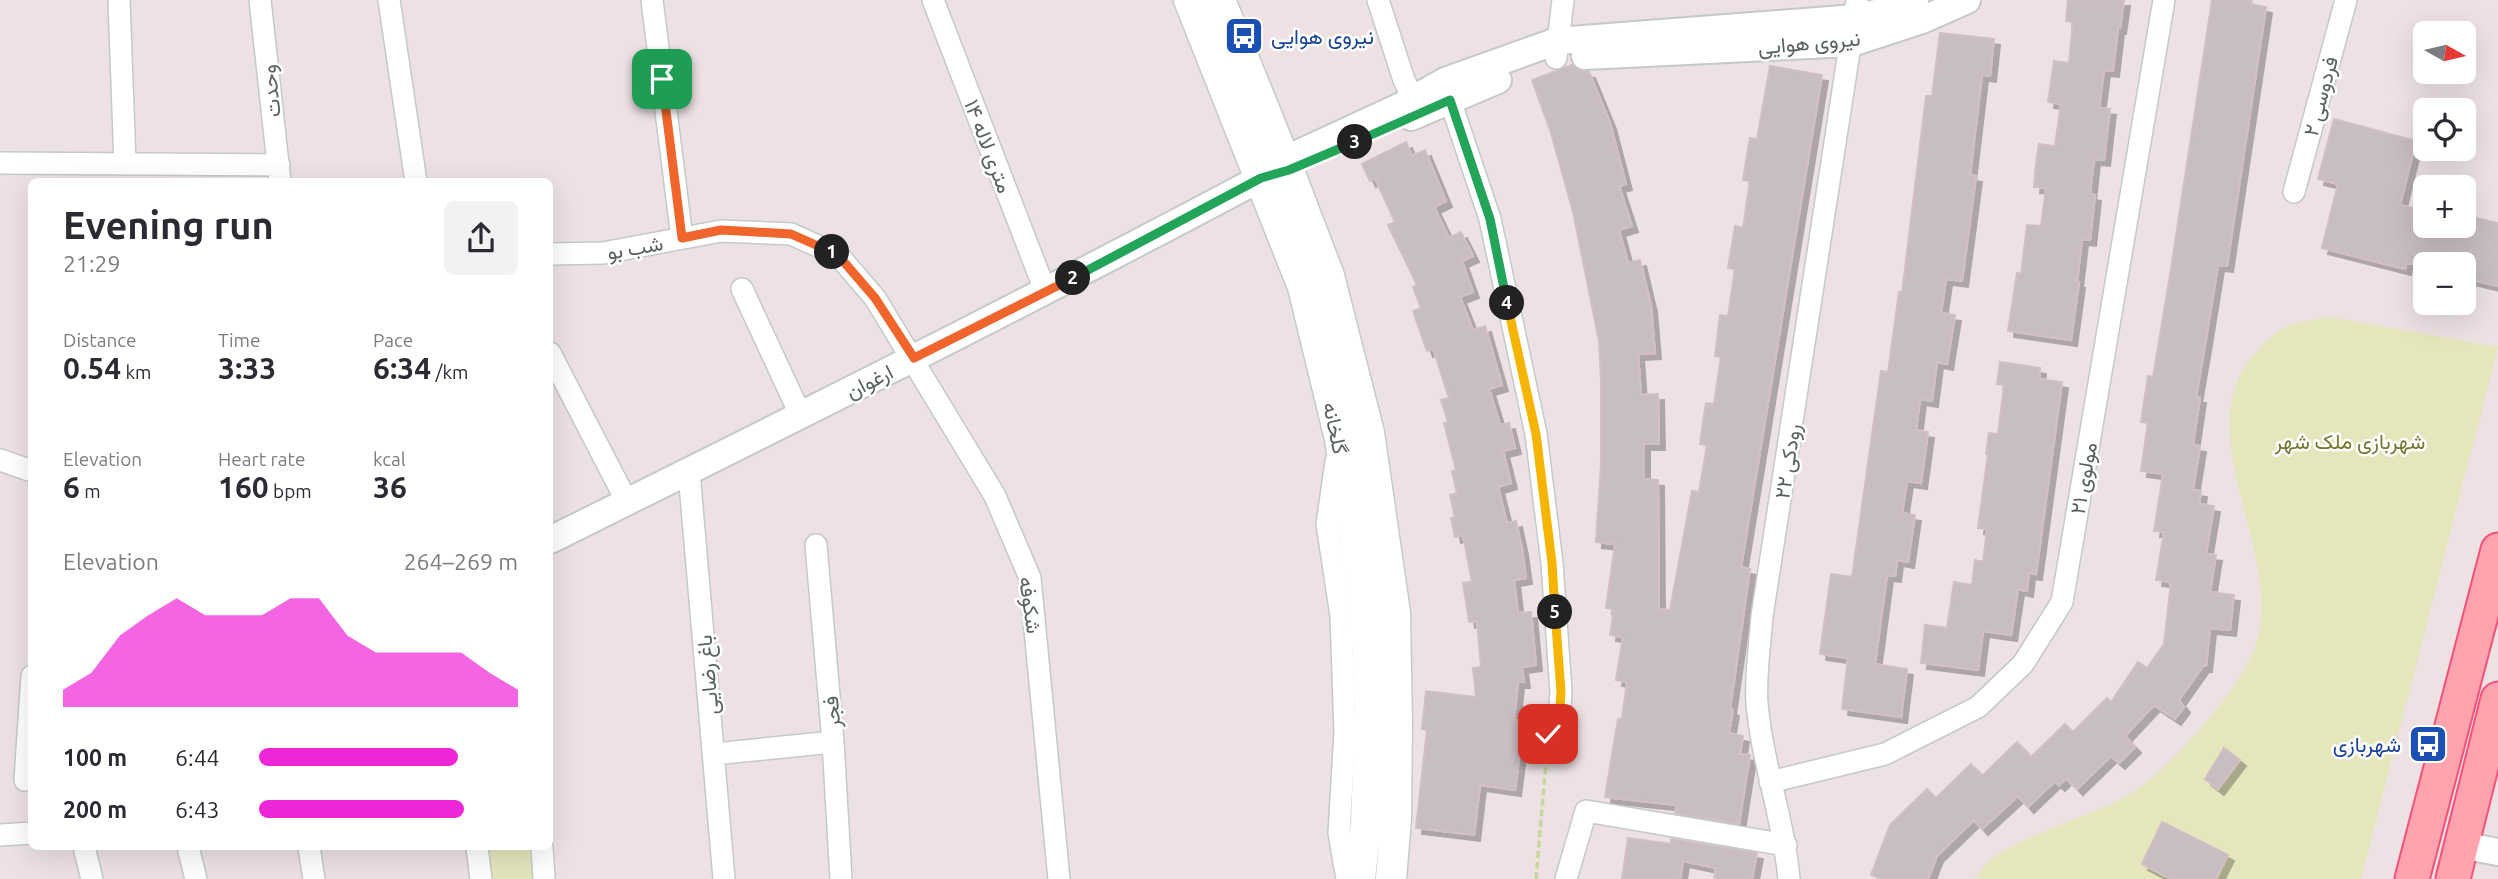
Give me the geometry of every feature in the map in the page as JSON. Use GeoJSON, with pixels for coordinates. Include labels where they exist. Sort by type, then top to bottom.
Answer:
{"type":"FeatureCollection","features":[{"type":"Feature","properties":{"kind":"main road","name":"گلخانه"},"geometry":{"type":"LineString","coordinates":[[1189,0],[1278,169],[1329,276],[1369,433],[1395,613],[1396,819],[1391,879]]}},
{"type":"Feature","properties":{"kind":"main road","name":"گلخانه"},"geometry":{"type":"LineString","coordinates":[[1220,0],[1278,169],[1340,439],[1366,614],[1370,721],[1366,822],[1360,879]]}},
{"type":"Feature","properties":{"kind":"main road"},"geometry":{"type":"LineString","coordinates":[[2412,879],[2498,550]]}},
{"type":"Feature","properties":{"kind":"main road"},"geometry":{"type":"LineString","coordinates":[[2453,879],[2498,699]]}},
{"type":"Feature","properties":{"kind":"street"},"geometry":{"type":"LineString","coordinates":[[119,0],[125,164]]}},
{"type":"Feature","properties":{"kind":"street","name":"وحدت"},"geometry":{"type":"LineString","coordinates":[[260,0],[279,174]]}},
{"type":"Feature","properties":{"kind":"street"},"geometry":{"type":"LineString","coordinates":[[389,0],[415,178]]}},
{"type":"Feature","properties":{"kind":"street"},"geometry":{"type":"LineString","coordinates":[[652,0],[682,238]]}},
{"type":"Feature","properties":{"kind":"street","name":"۱۴ متری لاله"},"geometry":{"type":"LineString","coordinates":[[933,0],[1046,293]]}},
{"type":"Feature","properties":{"kind":"street"},"geometry":{"type":"LineString","coordinates":[[1378,0],[1404,80],[1413,99]]}},
{"type":"Feature","properties":{"kind":"street"},"geometry":{"type":"LineString","coordinates":[[1556,50],[1563,0]]}},
{"type":"Feature","properties":{"kind":"street","name":"نیروی هوایی"},"geometry":{"type":"LineString","coordinates":[[1278,169],[1448,91],[1556,50],[1682,50],[1855,20],[1915,0]]}},
{"type":"Feature","properties":{"kind":"street","name":"نیروی هوایی"},"geometry":{"type":"LineString","coordinates":[[1855,20],[1922,20],[1966,0]]}},
{"type":"Feature","properties":{"kind":"street","name":"مولوی ۲۱"},"geometry":{"type":"LineString","coordinates":[[1770,782],[1885,754],[1978,707],[2022,664],[2062,603],[2164,0]]}},
{"type":"Feature","properties":{"kind":"street","name":"فردوسی ۲"},"geometry":{"type":"LineString","coordinates":[[2294,192],[2346,0]]}},
{"type":"Feature","properties":{"kind":"street","name":"رودکی ۲۲"},"geometry":{"type":"LineString","coordinates":[[1789,879],[1786,845],[1770,782],[1757,702],[1762,617],[1855,20]]}},
{"type":"Feature","properties":{"kind":"street"},"geometry":{"type":"LineString","coordinates":[[1448,91],[1490,219],[1536,434],[1552,563],[1561,692],[1558,741]]}},
{"type":"Feature","properties":{"kind":"street","name":"نیروی هوایی"},"geometry":{"type":"LineString","coordinates":[[1278,169],[1413,99],[1448,91]]}},
{"type":"Feature","properties":{"kind":"street"},"geometry":{"type":"LineString","coordinates":[[0,163],[125,164],[279,174]]}},
{"type":"Feature","properties":{"kind":"street","name":"ارغوان"},"geometry":{"type":"LineString","coordinates":[[553,539],[1046,293],[1278,169]]}},
{"type":"Feature","properties":{"kind":"street","name":"شب بو"},"geometry":{"type":"LineString","coordinates":[[553,254],[603,253],[721,230],[791,234],[838,255],[875,298],[914,358]]}},
{"type":"Feature","properties":{"kind":"street"},"geometry":{"type":"LineString","coordinates":[[742,289],[801,416]]}},
{"type":"Feature","properties":{"kind":"street","name":"شکوفه"},"geometry":{"type":"LineString","coordinates":[[914,358],[995,496],[1030,578],[1059,879]]}},
{"type":"Feature","properties":{"kind":"street"},"geometry":{"type":"LineString","coordinates":[[553,359],[627,502]]}},
{"type":"Feature","properties":{"kind":"street"},"geometry":{"type":"LineString","coordinates":[[1340,439],[1327,524],[1342,616],[1345,732],[1339,833],[1347,879]]}},
{"type":"Feature","properties":{"kind":"street"},"geometry":{"type":"LineString","coordinates":[[0,460],[28,470]]}},
{"type":"Feature","properties":{"kind":"street","name":"باغ رضایی"},"geometry":{"type":"LineString","coordinates":[[689,472],[724,879]]}},
{"type":"Feature","properties":{"kind":"street","name":"فجر"},"geometry":{"type":"LineString","coordinates":[[816,545],[833,742],[841,879]]}},
{"type":"Feature","properties":{"kind":"street"},"geometry":{"type":"LineString","coordinates":[[25,780],[28,736]]}},
{"type":"Feature","properties":{"kind":"street"},"geometry":{"type":"LineString","coordinates":[[714,754],[833,742]]}},
{"type":"Feature","properties":{"kind":"street"},"geometry":{"type":"LineString","coordinates":[[1566,879],[1586,811],[1786,845]]}},
{"type":"Feature","properties":{"kind":"street"},"geometry":{"type":"LineString","coordinates":[[0,835],[28,832]]}},
{"type":"Feature","properties":{"kind":"street"},"geometry":{"type":"LineString","coordinates":[[2461,845],[2498,852]]}},
{"type":"Feature","properties":{"kind":"street"},"geometry":{"type":"LineString","coordinates":[[86,850],[92,879]]}},
{"type":"Feature","properties":{"kind":"street"},"geometry":{"type":"LineString","coordinates":[[189,850],[197,879]]}},
{"type":"Feature","properties":{"kind":"street"},"geometry":{"type":"LineString","coordinates":[[309,850],[314,879]]}},
{"type":"Feature","properties":{"kind":"street"},"geometry":{"type":"LineString","coordinates":[[477,850],[481,879]]}},
{"type":"Feature","properties":{"kind":"street"},"geometry":{"type":"LineString","coordinates":[[542,850],[544,879]]}},
{"type":"Feature","properties":{"kind":"path"},"geometry":{"type":"LineString","coordinates":[[1536,879],[1548,734],[1558,741]]}},
{"type":"Feature","properties":{"kind":"green space","name":"شهربازی ملک شهر"},"geometry":{"type":"Polygon","coordinates":[[[2330,317],[2498,347],[2361,879],[1975,879],[1987,863],[2007,850],[2122,799],[2138,789],[2197,733],[2245,668],[2254,650],[2261,614],[2259,575],[2232,455],[2230,417],[2238,381],[2259,349],[2280,330],[2294,324],[2330,317]]]}},
{"type":"Feature","properties":{"kind":"green space"},"geometry":{"type":"Polygon","coordinates":[[[485,850],[532,850],[535,879],[491,879],[485,850]]]}},
{"type":"Feature","properties":{"kind":"building"},"geometry":{"type":"Polygon","coordinates":[[[2068,0],[2124,0],[2113,71],[2104,70],[2099,108],[2110,109],[2104,160],[2094,159],[2090,194],[2095,195],[2090,240],[2082,239],[2071,340],[2008,331],[2017,273],[2021,274],[2027,225],[2041,226],[2046,188],[2034,187],[2036,164],[2039,144],[2055,146],[2061,104],[2048,102],[2054,61],[2069,63],[2073,22],[2066,21],[2068,0]]]}},
{"type":"Feature","properties":{"kind":"building"},"geometry":{"type":"Polygon","coordinates":[[[2212,0],[2252,0],[2251,4],[2266,7],[2227,266],[2218,265],[2196,397],[2200,397],[2193,445],[2200,446],[2193,490],[2201,491],[2199,504],[2214,506],[2206,554],[2216,555],[2210,592],[2234,595],[2230,630],[2210,628],[2206,666],[2203,666],[2179,700],[2184,707],[2175,719],[2154,705],[2125,736],[2135,747],[2119,763],[2111,756],[2077,789],[2066,778],[2059,785],[2055,781],[2028,807],[2018,796],[1982,829],[1974,820],[1937,856],[1928,879],[1883,879],[1871,875],[1890,825],[1927,789],[1936,798],[1971,764],[1982,776],[2017,742],[2031,757],[2065,724],[2073,732],[2107,698],[2111,702],[2138,662],[2147,668],[2164,644],[2171,582],[2156,580],[2164,532],[2154,531],[2163,474],[2141,471],[2148,423],[2141,422],[2148,376],[2153,377],[2212,0]]]}},
{"type":"Feature","properties":{"kind":"building"},"geometry":{"type":"Polygon","coordinates":[[[1940,33],[1994,39],[1990,76],[1982,75],[1970,175],[1976,176],[1962,281],[1946,279],[1941,313],[1955,315],[1947,364],[1937,362],[1932,401],[1920,399],[1916,430],[1928,432],[1921,483],[1907,481],[1902,513],[1915,515],[1908,562],[1897,560],[1895,576],[1887,575],[1875,664],[1907,669],[1901,717],[1842,709],[1848,658],[1820,654],[1831,574],[1852,577],[1881,371],[1888,372],[1899,292],[1902,293],[1926,96],[1932,96],[1940,33]]]}},
{"type":"Feature","properties":{"kind":"building"},"geometry":{"type":"Polygon","coordinates":[[[1572,65],[1578,70],[1589,72],[1610,123],[1626,184],[1619,186],[1632,226],[1619,230],[1628,263],[1640,260],[1651,306],[1655,353],[1638,354],[1641,395],[1658,394],[1659,444],[1644,444],[1644,479],[1658,480],[1659,609],[1670,610],[1692,491],[1699,492],[1707,445],[1700,444],[1706,403],[1714,404],[1721,357],[1715,356],[1720,315],[1728,316],[1735,269],[1728,268],[1735,226],[1743,228],[1750,181],[1743,180],[1748,149],[1750,138],[1757,139],[1770,66],[1822,75],[1741,567],[1750,569],[1729,733],[1743,736],[1740,754],[1750,755],[1739,824],[1675,813],[1677,805],[1605,797],[1627,682],[1616,680],[1623,637],[1610,635],[1614,609],[1606,608],[1615,544],[1596,542],[1601,463],[1599,341],[1573,212],[1551,133],[1532,80],[1572,65]]]}},
{"type":"Feature","properties":{"kind":"building"},"geometry":{"type":"Polygon","coordinates":[[[2334,119],[2413,140],[2413,153],[2400,205],[2413,208],[2413,238],[2476,238],[2476,218],[2498,223],[2498,286],[2476,281],[2476,252],[2413,252],[2413,264],[2406,264],[2405,269],[2322,248],[2338,184],[2318,179],[2334,119]]]}},
{"type":"Feature","properties":{"kind":"building"},"geometry":{"type":"Polygon","coordinates":[[[1406,142],[1412,156],[1425,150],[1446,201],[1434,207],[1449,238],[1461,232],[1473,256],[1462,261],[1473,292],[1460,297],[1473,330],[1485,326],[1502,385],[1489,389],[1500,425],[1509,423],[1515,448],[1503,451],[1511,483],[1498,487],[1507,523],[1516,521],[1522,549],[1526,578],[1514,580],[1518,613],[1531,612],[1536,665],[1522,667],[1524,682],[1518,682],[1514,720],[1524,721],[1515,790],[1480,785],[1474,835],[1416,828],[1427,730],[1422,729],[1426,691],[1476,697],[1473,668],[1481,667],[1477,621],[1469,622],[1463,583],[1472,582],[1463,535],[1455,537],[1451,518],[1455,518],[1450,495],[1457,493],[1452,471],[1456,470],[1444,423],[1448,422],[1441,400],[1449,398],[1433,348],[1427,351],[1413,311],[1421,308],[1413,287],[1417,285],[1388,225],[1395,222],[1375,178],[1370,181],[1362,164],[1406,142]]]}},
{"type":"Feature","properties":{"kind":"building"},"geometry":{"type":"Polygon","coordinates":[[[2000,362],[2040,368],[2039,379],[2062,382],[2036,574],[2029,573],[2027,591],[2018,589],[2011,635],[1983,631],[1978,670],[1921,663],[1925,625],[1947,628],[1954,582],[1972,585],[1975,560],[1983,562],[1987,529],[1978,528],[1989,433],[1998,434],[2004,385],[1997,384],[2000,362]]]}},
{"type":"Feature","properties":{"kind":"building"},"geometry":{"type":"Polygon","coordinates":[[[2224,748],[2240,760],[2218,789],[2205,779],[2224,748]]]}},
{"type":"Feature","properties":{"kind":"building"},"geometry":{"type":"Polygon","coordinates":[[[2162,822],[2228,855],[2216,879],[2171,879],[2142,864],[2162,822]]]}},
{"type":"Feature","properties":{"kind":"building"},"geometry":{"type":"Polygon","coordinates":[[[1628,838],[1671,844],[1671,839],[1757,853],[1752,879],[1714,879],[1716,868],[1683,861],[1680,879],[1622,879],[1628,838]]]}},
{"type":"Feature","properties":{"kind":"place","name":"نیروی هوایی"},"geometry":{"type":"Point","coordinates":[1244,36]}},
{"type":"Feature","properties":{"kind":"place","name":"شهربازی"},"geometry":{"type":"Point","coordinates":[2428,744]}},
{"type":"Feature","properties":{"kind":"route"},"geometry":{"type":"LineString","coordinates":[[662,79],[682,238],[721,230],[791,234],[838,255],[875,298],[914,358],[1046,293],[1261,178],[1289,170],[1450,100],[1490,219],[1536,434],[1552,563],[1561,692],[1558,736],[1548,734]]}}]}
